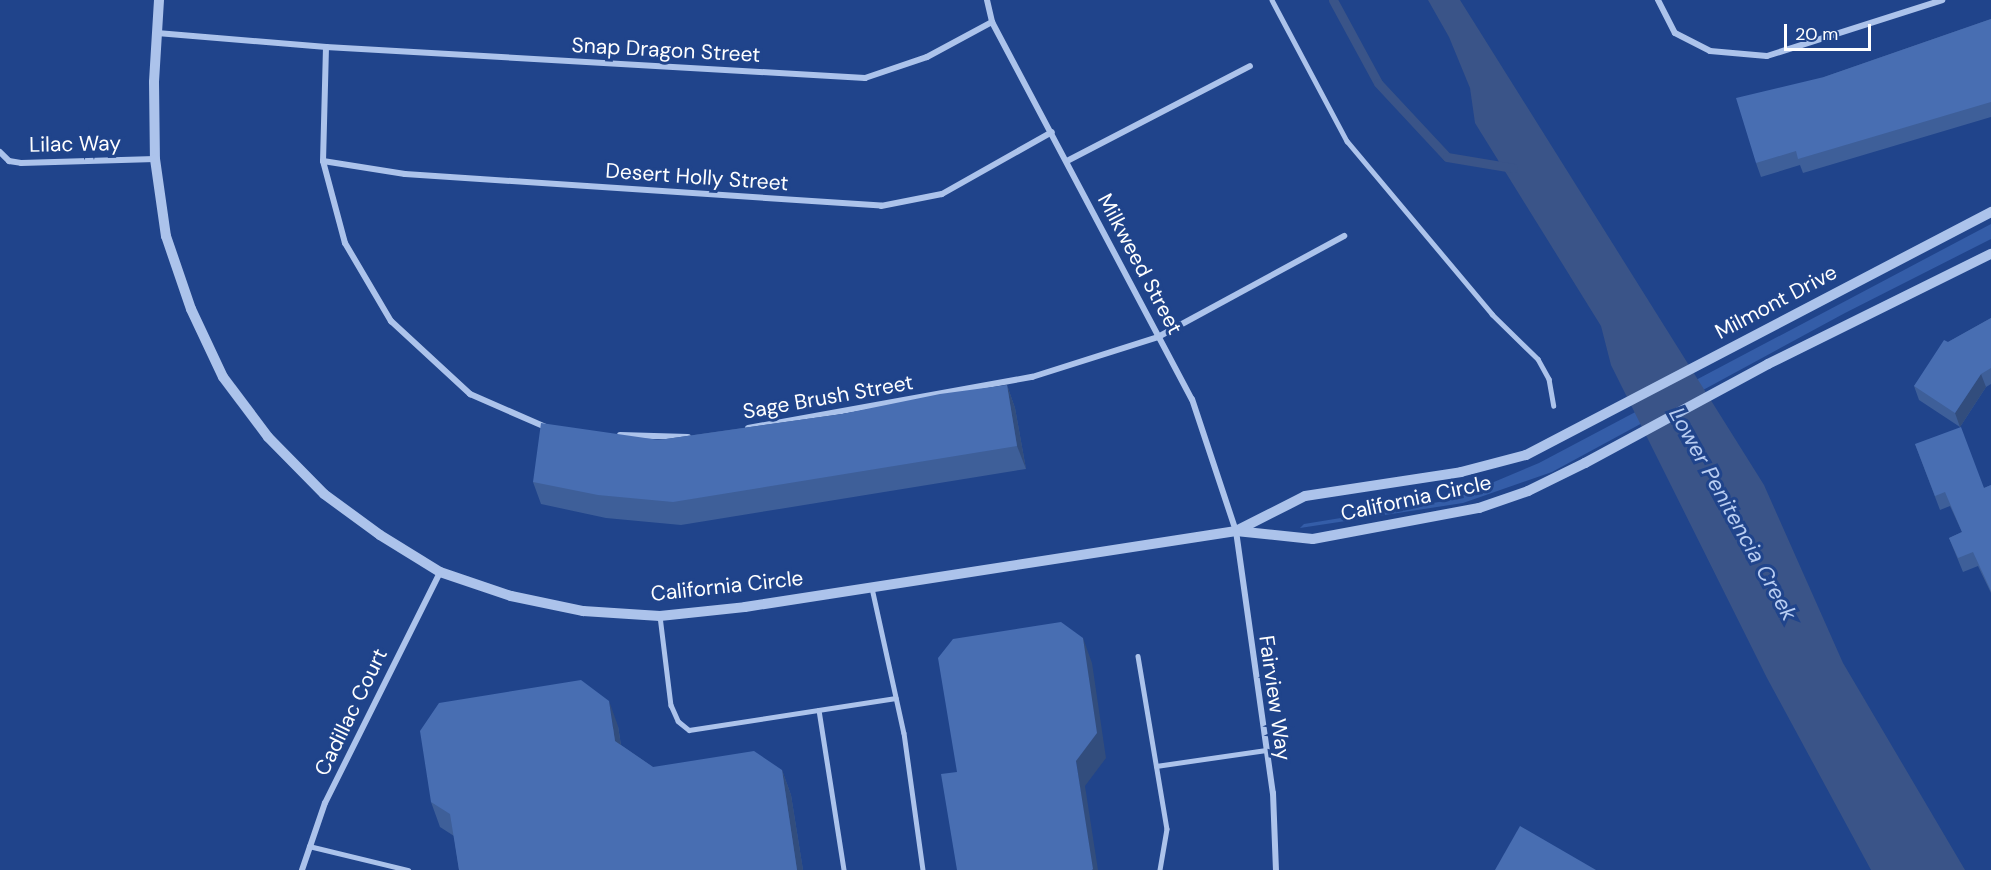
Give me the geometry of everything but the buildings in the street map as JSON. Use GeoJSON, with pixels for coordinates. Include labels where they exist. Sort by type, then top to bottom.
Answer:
{"type":"FeatureCollection","features":[{"type":"Feature","properties":{"kind":"street","name":"California Circle"},"geometry":{"type":"LineString","coordinates":[[159,0],[155,159],[166,236],[191,309],[223,377],[268,437],[324,494],[440,572],[511,596],[583,611],[660,616],[745,608],[1236,531],[1313,539],[1409,524],[1508,498],[1596,457],[1761,367],[1991,254]]}},
{"type":"Feature","properties":{"kind":"street","name":"Milkweed Street"},"geometry":{"type":"LineString","coordinates":[[987,0],[992,22],[1192,399],[1236,531]]}},
{"type":"Feature","properties":{"kind":"street"},"geometry":{"type":"LineString","coordinates":[[1658,0],[1675,33],[1701,47],[1710,51],[1767,56],[1942,0]]}},
{"type":"Feature","properties":{"kind":"street","name":"Snap Dragon Street"},"geometry":{"type":"LineString","coordinates":[[157,33],[326,47],[865,78],[927,57],[992,22]]}},
{"type":"Feature","properties":{"kind":"street"},"geometry":{"type":"LineString","coordinates":[[326,47],[323,161],[345,243],[391,321],[470,394],[561,434]]}},
{"type":"Feature","properties":{"kind":"street"},"geometry":{"type":"LineString","coordinates":[[1067,160],[1250,66]]}},
{"type":"Feature","properties":{"kind":"street","name":"Desert Holly Street"},"geometry":{"type":"LineString","coordinates":[[323,161],[405,174],[881,206],[942,194],[1052,132]]}},
{"type":"Feature","properties":{"kind":"street","name":"Lilac Way"},"geometry":{"type":"LineString","coordinates":[[0,152],[9,160],[21,162],[155,159]]}},
{"type":"Feature","properties":{"kind":"street","name":"Milmont Drive"},"geometry":{"type":"LineString","coordinates":[[1581,429],[1746,339],[1991,212]]}},
{"type":"Feature","properties":{"kind":"street","name":"Sage Brush Street"},"geometry":{"type":"LineString","coordinates":[[741,429],[1032,377],[1158,336],[1344,236]]}},
{"type":"Feature","properties":{"kind":"street","name":"California Circle"},"geometry":{"type":"LineString","coordinates":[[1236,531],[1305,496],[1461,472],[1526,455],[1581,429]]}},
{"type":"Feature","properties":{"kind":"street"},"geometry":{"type":"LineString","coordinates":[[606,435],[694,437]]}},
{"type":"Feature","properties":{"kind":"street","name":"Fairview Way"},"geometry":{"type":"LineString","coordinates":[[1236,531],[1276,821],[1276,870]]}},
{"type":"Feature","properties":{"kind":"street","name":"Cadillac Court"},"geometry":{"type":"LineString","coordinates":[[302,870],[325,803],[440,572]]}},
{"type":"Feature","properties":{"kind":"lane"},"geometry":{"type":"LineString","coordinates":[[1272,0],[1347,141],[1492,314],[1538,359],[1549,379],[1554,406]]}},
{"type":"Feature","properties":{"kind":"lane"},"geometry":{"type":"LineString","coordinates":[[872,588],[896,698],[923,870]]}},
{"type":"Feature","properties":{"kind":"lane"},"geometry":{"type":"LineString","coordinates":[[660,616],[671,705],[678,721],[689,730],[896,698]]}},
{"type":"Feature","properties":{"kind":"lane"},"geometry":{"type":"LineString","coordinates":[[1138,656],[1167,829],[1160,870]]}},
{"type":"Feature","properties":{"kind":"lane"},"geometry":{"type":"LineString","coordinates":[[819,710],[844,870]]}},
{"type":"Feature","properties":{"kind":"lane"},"geometry":{"type":"LineString","coordinates":[[1156,766],[1266,750]]}},
{"type":"Feature","properties":{"kind":"lane"},"geometry":{"type":"LineString","coordinates":[[309,846],[408,870]]}},
{"type":"Feature","properties":{"kind":"shaded area"},"geometry":{"type":"Polygon","coordinates":[[[1991,224],[1991,239],[1845,313],[1552,472],[1463,503],[1300,528],[1304,524],[1451,500],[1539,463],[1991,224]]]}},
{"type":"Feature","properties":{"kind":"water"},"geometry":{"type":"Polygon","coordinates":[[[1428,0],[1460,0],[1764,485],[1843,663],[1965,870],[1871,870],[1767,678],[1611,365],[1601,326],[1475,123],[1470,88],[1449,37],[1428,0]]]}},
{"type":"Feature","properties":{"kind":"waterway","name":"Lower Penitencia Creek"},"geometry":{"type":"LineString","coordinates":[[1333,0],[1378,83],[1447,157],[1513,168]]}}]}
